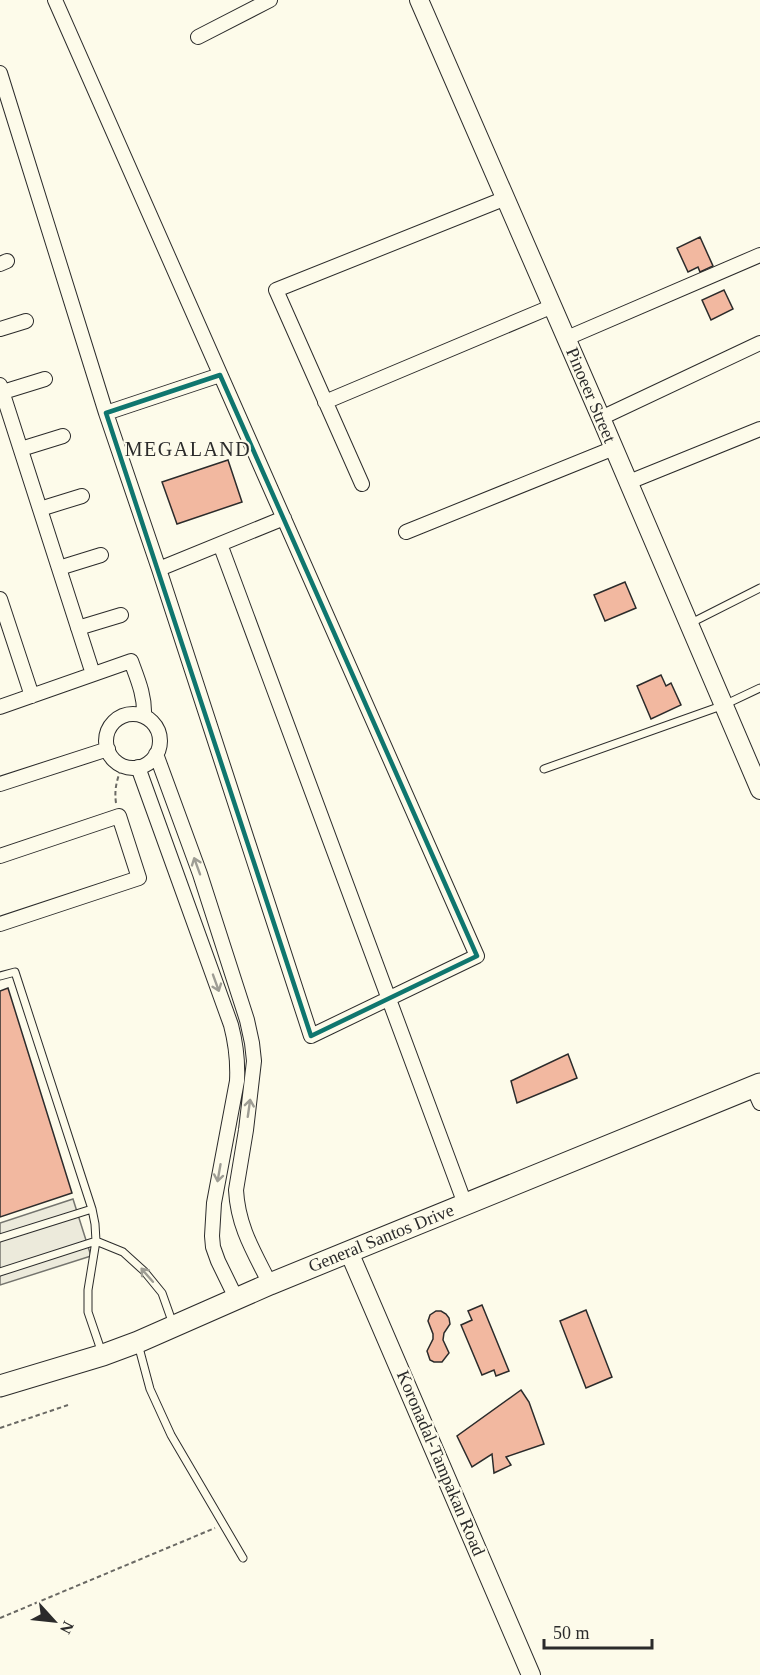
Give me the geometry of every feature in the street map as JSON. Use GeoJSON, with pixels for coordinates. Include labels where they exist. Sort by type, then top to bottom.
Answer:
{"type":"FeatureCollection","features":[{"type":"Feature","properties":{"kind":"highway","name":"General Santos Drive"},"geometry":{"type":"LineString","coordinates":[[0,1386],[138,1342],[236,1298],[465,1204],[758,1091]]}},
{"type":"Feature","properties":{"kind":"main road","name":"Pinoeer Street"},"geometry":{"type":"LineString","coordinates":[[419,0],[567,338],[760,790]]}},
{"type":"Feature","properties":{"kind":"main road","name":"Koronadal-Tampakan Road"},"geometry":{"type":"LineString","coordinates":[[349,1252],[531,1675]]}},
{"type":"Feature","properties":{"kind":"street"},"geometry":{"type":"LineString","coordinates":[[0,73],[106,412],[311,1036],[477,956],[55,0]]}},
{"type":"Feature","properties":{"kind":"street"},"geometry":{"type":"LineString","coordinates":[[198,37],[270,0]]}},
{"type":"Feature","properties":{"kind":"street"},"geometry":{"type":"LineString","coordinates":[[362,484],[276,290],[506,198]]}},
{"type":"Feature","properties":{"kind":"street"},"geometry":{"type":"LineString","coordinates":[[567,338],[760,255]]}},
{"type":"Feature","properties":{"kind":"street"},"geometry":{"type":"LineString","coordinates":[[325,402],[552,306]]}},
{"type":"Feature","properties":{"kind":"street"},"geometry":{"type":"LineString","coordinates":[[0,329],[26,321]]}},
{"type":"Feature","properties":{"kind":"street"},"geometry":{"type":"LineString","coordinates":[[601,418],[760,344]]}},
{"type":"Feature","properties":{"kind":"street"},"geometry":{"type":"LineString","coordinates":[[106,412],[220,375]]}},
{"type":"Feature","properties":{"kind":"street"},"geometry":{"type":"LineString","coordinates":[[45,379],[1,388],[93,674]]}},
{"type":"Feature","properties":{"kind":"street"},"geometry":{"type":"LineString","coordinates":[[629,482],[760,429]]}},
{"type":"Feature","properties":{"kind":"street"},"geometry":{"type":"LineString","coordinates":[[21,449],[63,436]]}},
{"type":"Feature","properties":{"kind":"street"},"geometry":{"type":"LineString","coordinates":[[405,532],[614,448]]}},
{"type":"Feature","properties":{"kind":"street"},"geometry":{"type":"LineString","coordinates":[[40,509],[82,496]]}},
{"type":"Feature","properties":{"kind":"street"},"geometry":{"type":"LineString","coordinates":[[159,568],[284,518]]}},
{"type":"Feature","properties":{"kind":"street"},"geometry":{"type":"LineString","coordinates":[[220,544],[465,1204]]}},
{"type":"Feature","properties":{"kind":"street"},"geometry":{"type":"LineString","coordinates":[[59,568],[101,555]]}},
{"type":"Feature","properties":{"kind":"street"},"geometry":{"type":"LineString","coordinates":[[0,599],[32,696]]}},
{"type":"Feature","properties":{"kind":"street"},"geometry":{"type":"LineString","coordinates":[[78,628],[121,615]]}},
{"type":"Feature","properties":{"kind":"street"},"geometry":{"type":"LineString","coordinates":[[0,707],[131,661],[142,690],[144,716]]}},
{"type":"Feature","properties":{"kind":"street"},"geometry":{"type":"LineString","coordinates":[[129,714],[144,716],[159,732],[160,740],[156,754],[145,765],[130,767],[123,765],[111,756],[107,734],[115,721],[129,714]]}},
{"type":"Feature","properties":{"kind":"street"},"geometry":{"type":"LineString","coordinates":[[0,784],[108,749]]}},
{"type":"Feature","properties":{"kind":"street"},"geometry":{"type":"LineString","coordinates":[[156,754],[200,874],[252,1042],[254,1061],[236,1190],[237,1207],[240,1222],[270,1284]]}},
{"type":"Feature","properties":{"kind":"street"},"geometry":{"type":"LineString","coordinates":[[138,767],[231,1025],[236,1045],[237,1081],[214,1203],[212,1236],[218,1261],[236,1298]]}},
{"type":"Feature","properties":{"kind":"street"},"geometry":{"type":"LineString","coordinates":[[0,856],[119,816],[140,878],[0,924]]}},
{"type":"Feature","properties":{"kind":"lane"},"geometry":{"type":"LineString","coordinates":[[689,624],[760,588]]}},
{"type":"Feature","properties":{"kind":"lane"},"geometry":{"type":"LineString","coordinates":[[544,769],[724,705],[760,688]]}},
{"type":"Feature","properties":{"kind":"lane"},"geometry":{"type":"LineString","coordinates":[[0,976],[15,972],[92,1209],[96,1241],[88,1290],[88,1311],[103,1355]]}},
{"type":"Feature","properties":{"kind":"lane"},"geometry":{"type":"LineString","coordinates":[[0,1238],[92,1209]]}},
{"type":"Feature","properties":{"kind":"lane"},"geometry":{"type":"LineString","coordinates":[[0,1272],[96,1241],[123,1252],[144,1271],[162,1293],[173,1326]]}},
{"type":"Feature","properties":{"kind":"lane"},"geometry":{"type":"LineString","coordinates":[[138,1342],[150,1389],[171,1435],[243,1558]]}},
{"type":"Feature","properties":{"kind":"path"},"geometry":{"type":"LineString","coordinates":[[119,816],[115,789],[117,777],[123,765]]}},
{"type":"Feature","properties":{"kind":"path"},"geometry":{"type":"LineString","coordinates":[[0,1428],[68,1405]]}},
{"type":"Feature","properties":{"kind":"path"},"geometry":{"type":"LineString","coordinates":[[0,1618],[223,1525]]}},
{"type":"Feature","properties":{"kind":"highlighted area"},"geometry":{"type":"Polygon","coordinates":[[[220,375],[477,956],[311,1036],[106,413],[220,375]]]}},
{"type":"Feature","properties":{"kind":"shaded area"},"geometry":{"type":"Polygon","coordinates":[[[73,1199],[91,1256],[0,1285],[0,1223],[73,1199]]]}},
{"type":"Feature","properties":{"kind":"building"},"geometry":{"type":"Polygon","coordinates":[[[700,237],[713,266],[700,272],[698,267],[688,272],[677,248],[700,237]]]}},
{"type":"Feature","properties":{"kind":"building"},"geometry":{"type":"Polygon","coordinates":[[[724,290],[733,309],[711,320],[702,300],[724,290]]]}},
{"type":"Feature","properties":{"kind":"building"},"geometry":{"type":"Polygon","coordinates":[[[228,460],[242,502],[177,524],[162,482],[228,460]]]}},
{"type":"Feature","properties":{"kind":"building"},"geometry":{"type":"Polygon","coordinates":[[[625,582],[636,608],[605,621],[594,595],[625,582]]]}},
{"type":"Feature","properties":{"kind":"building"},"geometry":{"type":"Polygon","coordinates":[[[661,675],[666,686],[671,683],[681,705],[651,719],[637,686],[661,675]]]}},
{"type":"Feature","properties":{"kind":"building"},"geometry":{"type":"Polygon","coordinates":[[[8,988],[72,1193],[0,1217],[0,991],[8,988]]]}},
{"type":"Feature","properties":{"kind":"building"},"geometry":{"type":"Polygon","coordinates":[[[568,1054],[577,1078],[517,1103],[511,1081],[568,1054]]]}},
{"type":"Feature","properties":{"kind":"building"},"geometry":{"type":"Polygon","coordinates":[[[482,1305],[509,1371],[496,1376],[494,1370],[482,1375],[461,1325],[472,1320],[468,1311],[482,1305]]]}},
{"type":"Feature","properties":{"kind":"building"},"geometry":{"type":"Polygon","coordinates":[[[586,1310],[612,1377],[586,1388],[560,1321],[586,1310]]]}},
{"type":"Feature","properties":{"kind":"building"},"geometry":{"type":"Polygon","coordinates":[[[436,1311],[446,1314],[450,1324],[444,1333],[443,1340],[449,1353],[442,1362],[430,1360],[427,1351],[433,1339],[428,1321],[430,1315],[436,1311]]]}},
{"type":"Feature","properties":{"kind":"building"},"geometry":{"type":"Polygon","coordinates":[[[521,1390],[529,1402],[544,1444],[506,1457],[511,1465],[494,1473],[492,1454],[472,1467],[457,1436],[521,1390]]]}},
{"type":"Feature","properties":{"kind":"district","name":"MEGALAND"},"geometry":{"type":"Point","coordinates":[188,449]}}]}
